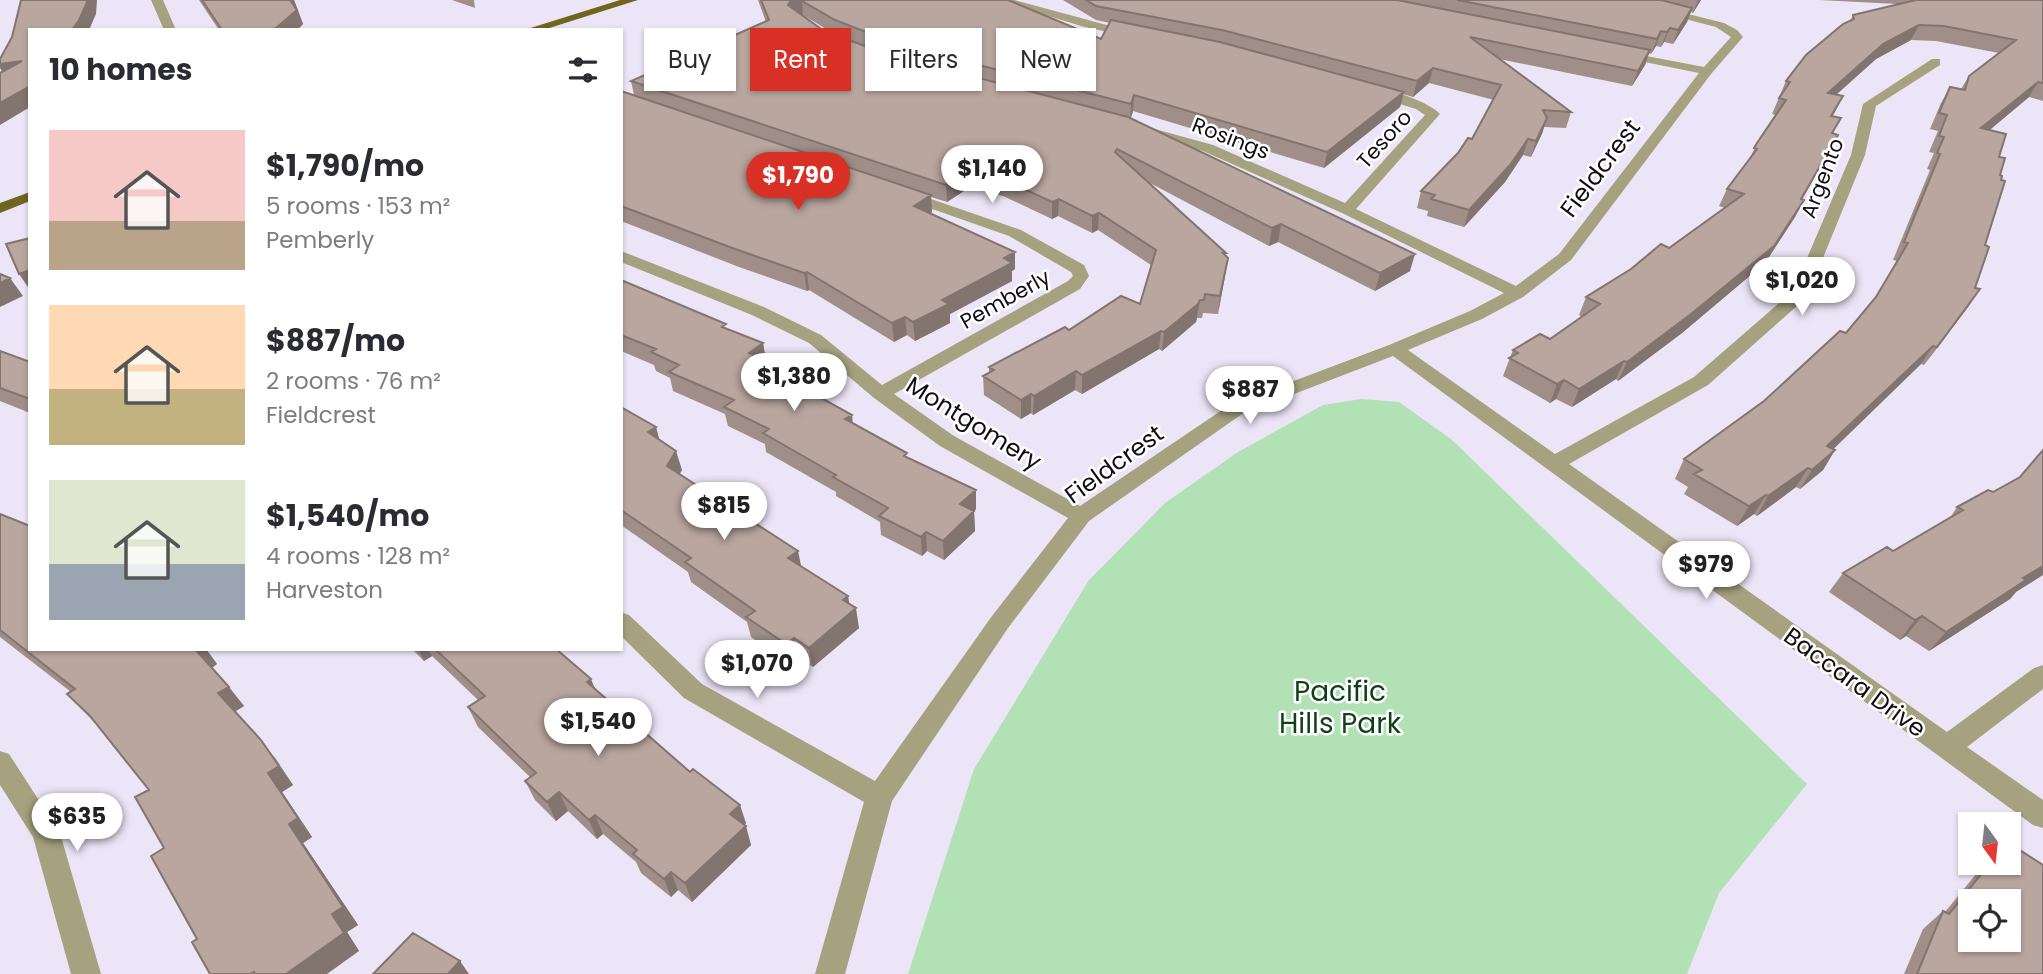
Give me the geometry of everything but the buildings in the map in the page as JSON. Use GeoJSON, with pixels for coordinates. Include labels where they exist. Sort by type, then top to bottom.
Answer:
{"type":"FeatureCollection","features":[{"type":"Feature","properties":{"kind":"main road"},"geometry":{"type":"LineString","coordinates":[[537,28],[632,0]]}},
{"type":"Feature","properties":{"kind":"main road"},"geometry":{"type":"LineString","coordinates":[[0,208],[28,197]]}},
{"type":"Feature","properties":{"kind":"street"},"geometry":{"type":"LineString","coordinates":[[157,0],[169,28]]}},
{"type":"Feature","properties":{"kind":"street"},"geometry":{"type":"LineString","coordinates":[[1002,0],[1085,24],[1153,38]]}},
{"type":"Feature","properties":{"kind":"street","name":"Fieldcrest"},"geometry":{"type":"LineString","coordinates":[[830,974],[879,797],[1000,622],[1081,516],[1235,410],[1395,349],[1476,315],[1517,293],[1565,257],[1707,71],[1737,37],[1720,25],[1618,0]]}},
{"type":"Feature","properties":{"kind":"street"},"geometry":{"type":"LineString","coordinates":[[1612,52],[1707,71]]}},
{"type":"Feature","properties":{"kind":"street","name":"Argento"},"geometry":{"type":"LineString","coordinates":[[1554,464],[1701,381],[1801,293],[1858,155],[1870,104],[1936,62]]}},
{"type":"Feature","properties":{"kind":"street","name":"Tesoro"},"geometry":{"type":"LineString","coordinates":[[1347,210],[1433,114],[1421,106],[1363,88]]}},
{"type":"Feature","properties":{"kind":"street","name":"Rosings"},"geometry":{"type":"LineString","coordinates":[[1129,126],[1208,148],[1347,210],[1517,293]]}},
{"type":"Feature","properties":{"kind":"street","name":"Pemberly"},"geometry":{"type":"LineString","coordinates":[[881,394],[1074,285],[1081,276],[1078,269],[1015,233],[892,190]]}},
{"type":"Feature","properties":{"kind":"street","name":"Montgomery"},"geometry":{"type":"LineString","coordinates":[[623,257],[758,311],[815,339],[881,394],[947,441],[1081,516]]}},
{"type":"Feature","properties":{"kind":"street","name":"Baccara Drive"},"geometry":{"type":"LineString","coordinates":[[1395,349],[2043,817]]}},
{"type":"Feature","properties":{"kind":"street"},"geometry":{"type":"LineString","coordinates":[[623,623],[693,691],[879,797]]}},
{"type":"Feature","properties":{"kind":"street"},"geometry":{"type":"LineString","coordinates":[[1946,748],[2043,675]]}},
{"type":"Feature","properties":{"kind":"street"},"geometry":{"type":"LineString","coordinates":[[0,762],[46,833],[86,974]]}},
{"type":"Feature","properties":{"kind":"green space","name":"Pacific Hills Park"},"geometry":{"type":"Polygon","coordinates":[[[1361,399],[1399,402],[1451,439],[1807,784],[1719,893],[1687,974],[908,974],[974,769],[1089,580],[1165,503],[1238,452],[1323,405],[1361,399]]]}}]}
